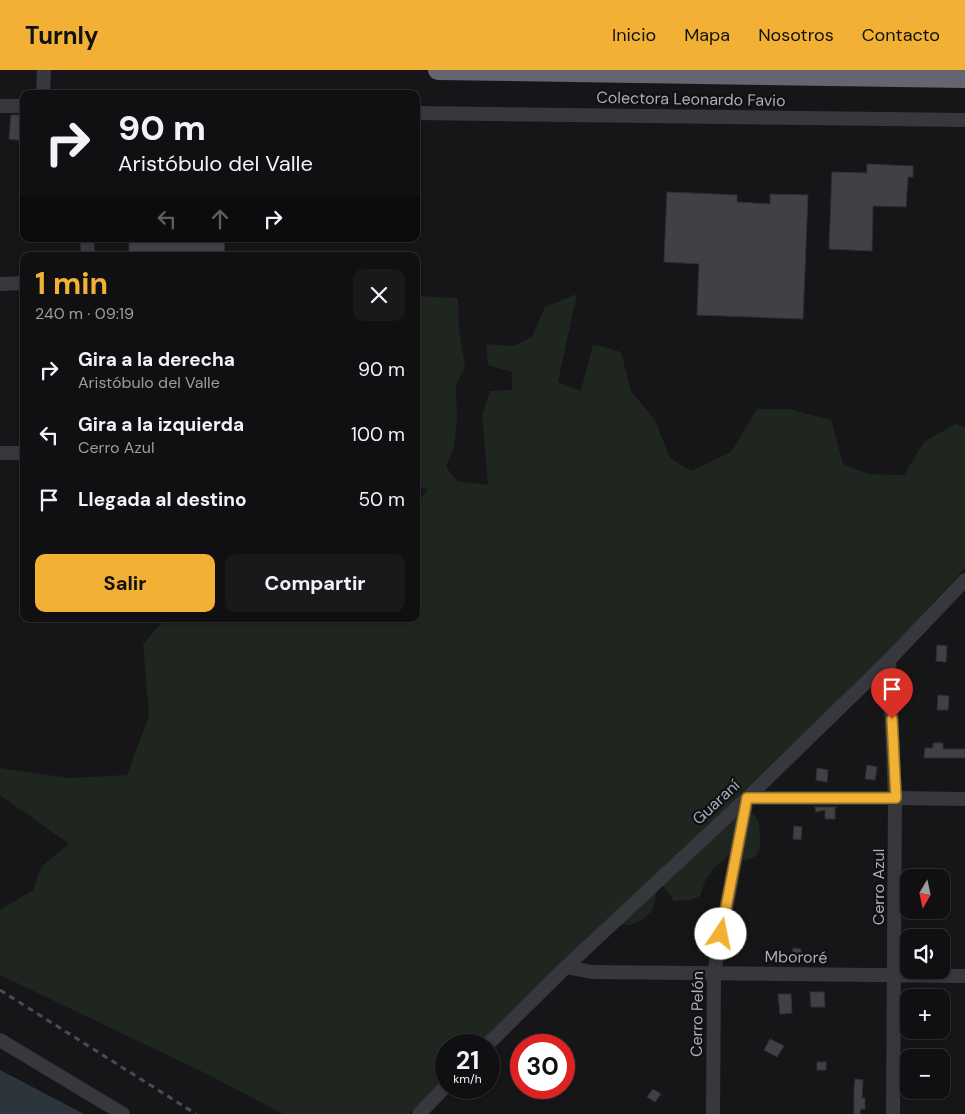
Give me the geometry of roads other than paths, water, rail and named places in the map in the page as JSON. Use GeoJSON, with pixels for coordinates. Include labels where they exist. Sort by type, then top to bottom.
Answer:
{"type":"FeatureCollection","features":[{"type":"Feature","properties":{"kind":"highway"},"geometry":{"type":"LineString","coordinates":[[438,70],[965,78]]}},
{"type":"Feature","properties":{"kind":"street"},"geometry":{"type":"LineString","coordinates":[[43,90],[44,70]]}},
{"type":"Feature","properties":{"kind":"street"},"geometry":{"type":"LineString","coordinates":[[0,106],[20,106]]}},
{"type":"Feature","properties":{"kind":"street","name":"Colectora Leonardo Favio"},"geometry":{"type":"LineString","coordinates":[[420,113],[965,120]]}},
{"type":"Feature","properties":{"kind":"street"},"geometry":{"type":"LineString","coordinates":[[0,284],[20,283]]}},
{"type":"Feature","properties":{"kind":"street"},"geometry":{"type":"LineString","coordinates":[[0,453],[20,453]]}},
{"type":"Feature","properties":{"kind":"street","name":"Guaraní"},"geometry":{"type":"LineString","coordinates":[[498,1034],[566,967],[747,798],[889,660],[965,580]]}},
{"type":"Feature","properties":{"kind":"street","name":"Cerro Azul"},"geometry":{"type":"LineString","coordinates":[[889,660],[896,798],[893,1114]]}},
{"type":"Feature","properties":{"kind":"street"},"geometry":{"type":"LineString","coordinates":[[747,798],[965,800]]}},
{"type":"Feature","properties":{"kind":"street","name":"Cerro Pelón"},"geometry":{"type":"LineString","coordinates":[[713,1114],[714,973],[747,798]]}},
{"type":"Feature","properties":{"kind":"street","name":"Mbororé"},"geometry":{"type":"LineString","coordinates":[[566,967],[592,972],[965,976]]}},
{"type":"Feature","properties":{"kind":"street"},"geometry":{"type":"LineString","coordinates":[[0,1040],[123,1114]]}},
{"type":"Feature","properties":{"kind":"street"},"geometry":{"type":"LineString","coordinates":[[419,1114],[435,1097]]}},
{"type":"Feature","properties":{"kind":"railway"},"geometry":{"type":"LineString","coordinates":[[0,990],[196,1114]]}}]}
